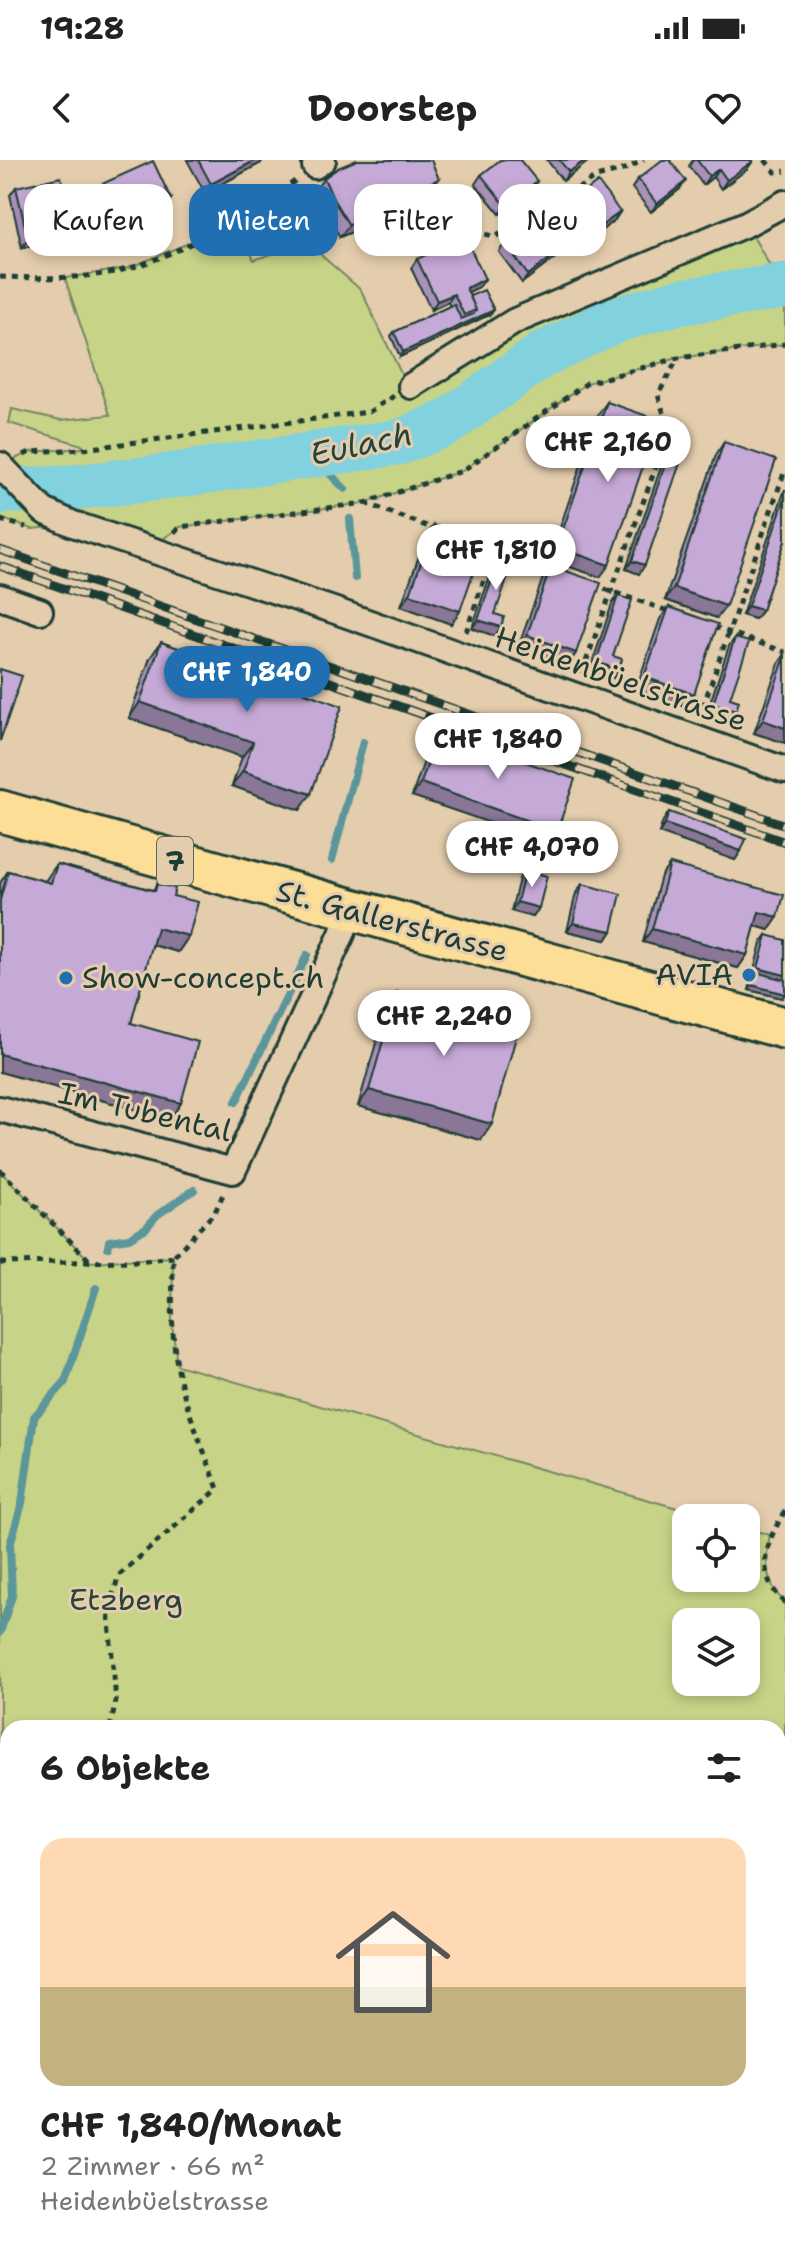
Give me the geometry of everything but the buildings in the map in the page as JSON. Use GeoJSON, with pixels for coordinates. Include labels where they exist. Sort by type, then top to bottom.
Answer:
{"type":"FeatureCollection","features":[{"type":"Feature","properties":{"kind":"main road","name":"St. Gallerstrasse"},"geometry":{"type":"LineString","coordinates":[[0,811],[350,911],[497,948],[785,1028]]}},
{"type":"Feature","properties":{"kind":"street"},"geometry":{"type":"LineString","coordinates":[[411,386],[515,321],[746,224],[785,203]]}},
{"type":"Feature","properties":{"kind":"street","name":"Heidenbüelstrasse"},"geometry":{"type":"LineString","coordinates":[[1,466],[44,511],[73,524],[333,610],[785,770]]}},
{"type":"Feature","properties":{"kind":"street"},"geometry":{"type":"LineString","coordinates":[[0,597],[40,611]]}},
{"type":"Feature","properties":{"kind":"street","name":"Im Tubental"},"geometry":{"type":"LineString","coordinates":[[0,1109],[233,1171],[350,911]]}},
{"type":"Feature","properties":{"kind":"path"},"geometry":{"type":"LineString","coordinates":[[482,233],[496,237],[532,209],[548,208],[596,177],[623,170],[644,160]]}},
{"type":"Feature","properties":{"kind":"path"},"geometry":{"type":"LineString","coordinates":[[765,160],[775,172],[785,171]]}},
{"type":"Feature","properties":{"kind":"path"},"geometry":{"type":"LineString","coordinates":[[0,277],[65,278],[129,268],[202,236],[280,193],[319,163]]}},
{"type":"Feature","properties":{"kind":"path"},"geometry":{"type":"LineString","coordinates":[[150,548],[180,527],[365,503],[462,471],[587,383],[678,358],[785,344]]}},
{"type":"Feature","properties":{"kind":"path"},"geometry":{"type":"LineString","coordinates":[[585,666],[669,430],[658,395],[678,358]]}},
{"type":"Feature","properties":{"kind":"path"},"geometry":{"type":"LineString","coordinates":[[1,466],[30,452],[83,449],[369,412],[411,386]]}},
{"type":"Feature","properties":{"kind":"path"},"geometry":{"type":"LineString","coordinates":[[703,708],[784,473]]}},
{"type":"Feature","properties":{"kind":"path"},"geometry":{"type":"LineString","coordinates":[[365,503],[451,535]]}},
{"type":"Feature","properties":{"kind":"path"},"geometry":{"type":"LineString","coordinates":[[465,541],[567,576]]}},
{"type":"Feature","properties":{"kind":"path"},"geometry":{"type":"LineString","coordinates":[[468,625],[494,551]]}},
{"type":"Feature","properties":{"kind":"path"},"geometry":{"type":"LineString","coordinates":[[582,581],[685,617]]}},
{"type":"Feature","properties":{"kind":"path"},"geometry":{"type":"LineString","coordinates":[[700,622],[785,652]]}},
{"type":"Feature","properties":{"kind":"path"},"geometry":{"type":"LineString","coordinates":[[0,1170],[91,1262]]}},
{"type":"Feature","properties":{"kind":"path"},"geometry":{"type":"LineString","coordinates":[[112,1720],[116,1701],[108,1610],[119,1575],[218,1489],[183,1392],[177,1365],[172,1323],[173,1257],[215,1212],[233,1171]]}},
{"type":"Feature","properties":{"kind":"path"},"geometry":{"type":"LineString","coordinates":[[0,1263],[173,1257]]}},
{"type":"Feature","properties":{"kind":"path"},"geometry":{"type":"LineString","coordinates":[[785,1511],[770,1535],[765,1556],[767,1579],[785,1603]]}},
{"type":"Feature","properties":{"kind":"green space"},"geometry":{"type":"Polygon","coordinates":[[[746,224],[770,266],[785,264],[785,344],[678,358],[587,383],[462,471],[365,503],[180,527],[150,548],[73,525],[32,529],[0,518],[0,466],[30,452],[83,448],[82,445],[9,423],[12,409],[61,420],[110,415],[65,278],[129,268],[158,256],[173,256],[173,250],[189,243],[189,256],[252,256],[254,260],[266,256],[322,256],[361,290],[408,388],[515,321],[746,224]]]}},
{"type":"Feature","properties":{"kind":"green space","name":"Etzberg"},"geometry":{"type":"Polygon","coordinates":[[[0,1171],[91,1262],[173,1257],[172,1323],[177,1365],[672,1507],[672,1592],[760,1592],[760,1532],[770,1535],[768,1572],[785,1603],[785,1720],[0,1720],[0,1171]]]}},
{"type":"Feature","properties":{"kind":"waterway","name":"Eulach"},"geometry":{"type":"LineString","coordinates":[[0,491],[59,489],[157,478],[400,442],[448,422],[542,355],[612,321],[674,303],[785,286]]}},
{"type":"Feature","properties":{"kind":"waterway"},"geometry":{"type":"LineString","coordinates":[[311,455],[345,489]]}},
{"type":"Feature","properties":{"kind":"waterway"},"geometry":{"type":"LineString","coordinates":[[350,519],[355,578]]}},
{"type":"Feature","properties":{"kind":"waterway"},"geometry":{"type":"LineString","coordinates":[[332,860],[363,742]]}},
{"type":"Feature","properties":{"kind":"waterway"},"geometry":{"type":"LineString","coordinates":[[236,1102],[307,955]]}},
{"type":"Feature","properties":{"kind":"waterway"},"geometry":{"type":"LineString","coordinates":[[108,1247],[109,1241],[129,1238],[146,1228],[157,1215],[194,1190]]}},
{"type":"Feature","properties":{"kind":"waterway"},"geometry":{"type":"LineString","coordinates":[[0,1632],[12,1596],[10,1545],[22,1503],[34,1417],[65,1382],[96,1288]]}},
{"type":"Feature","properties":{"kind":"railway"},"geometry":{"type":"LineString","coordinates":[[0,550],[785,825]]}},
{"type":"Feature","properties":{"kind":"railway"},"geometry":{"type":"LineString","coordinates":[[0,566],[785,842]]}},
{"type":"Feature","properties":{"kind":"place","name":"AVIA"},"geometry":{"type":"Point","coordinates":[749,975]}},
{"type":"Feature","properties":{"kind":"place","name":"Show-concept.ch"},"geometry":{"type":"Point","coordinates":[66,978]}}]}
